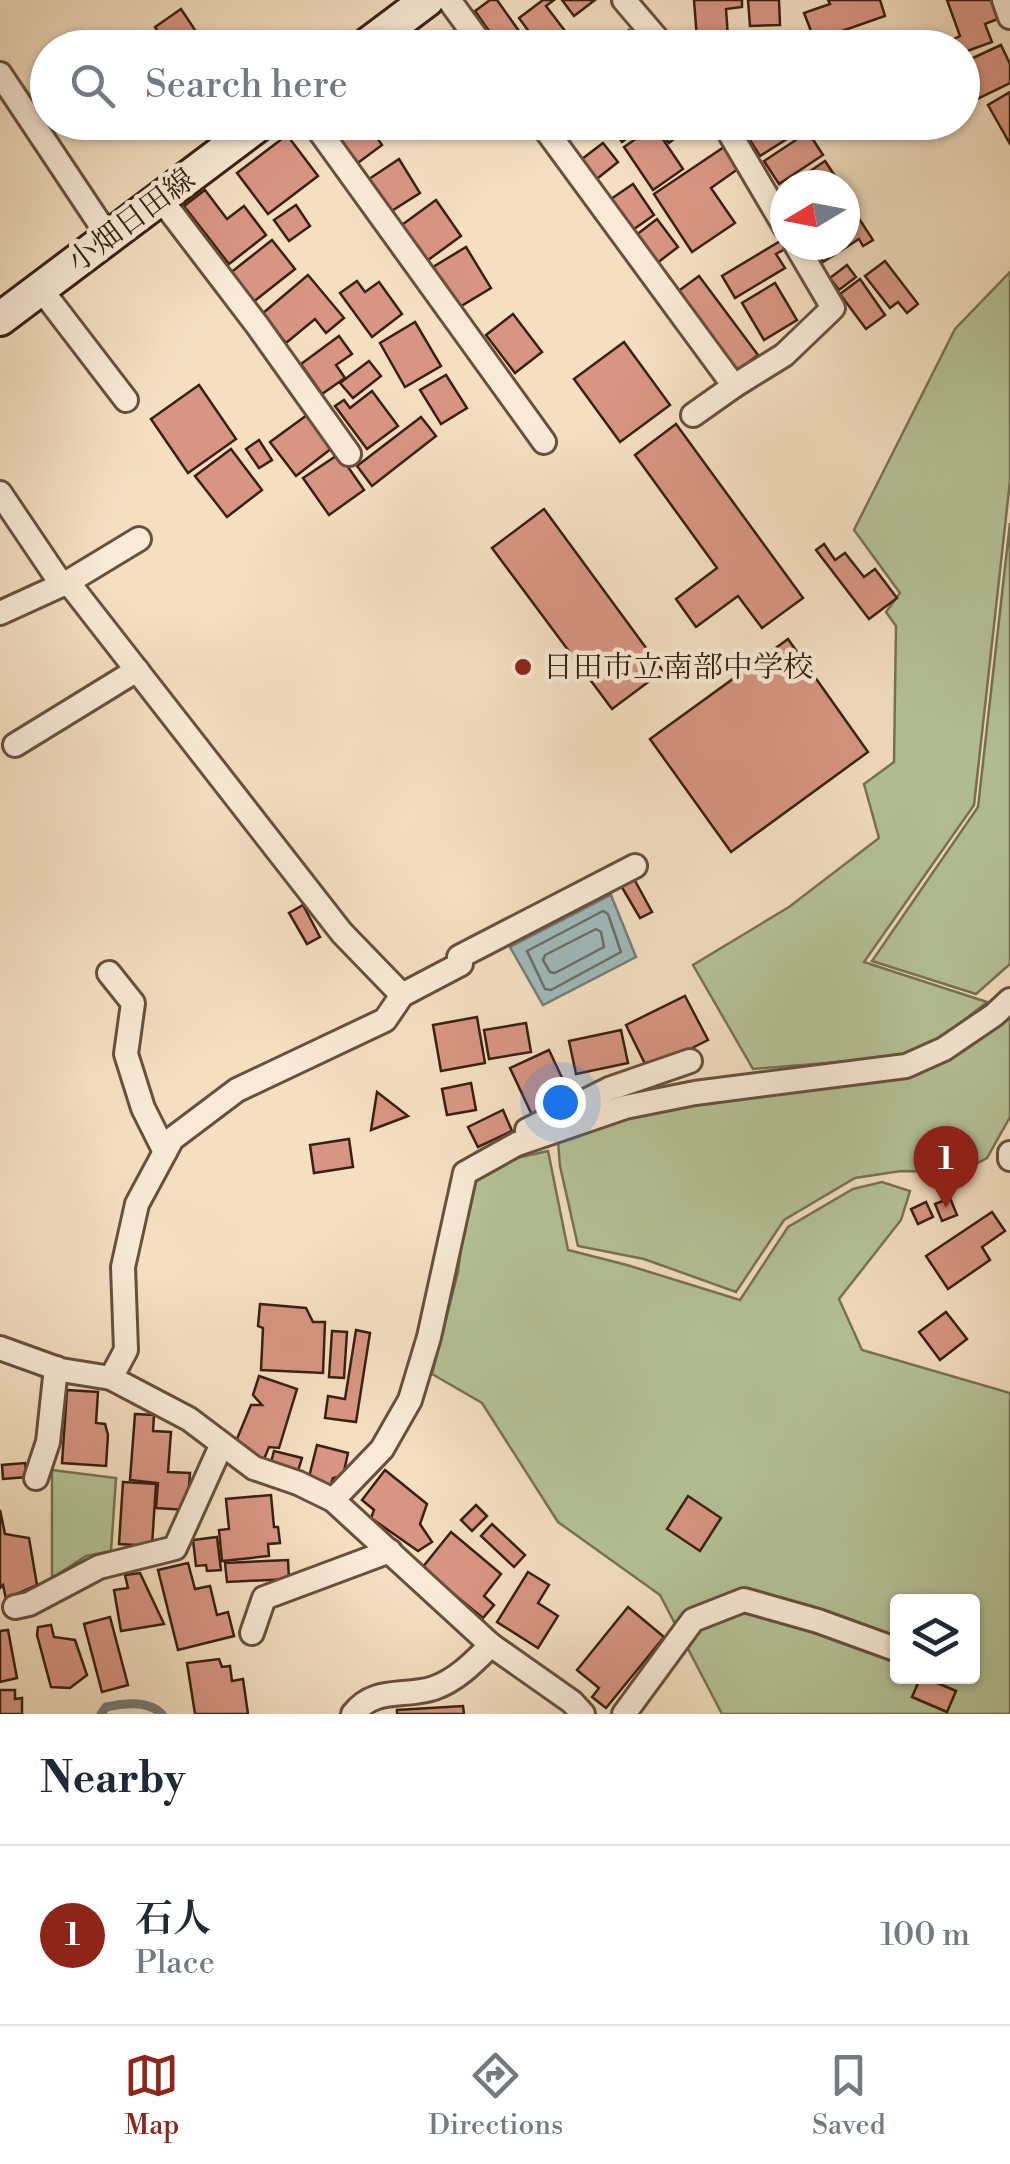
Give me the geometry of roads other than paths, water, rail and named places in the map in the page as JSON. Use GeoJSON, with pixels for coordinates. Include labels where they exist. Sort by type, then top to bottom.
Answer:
{"type":"FeatureCollection","features":[{"type":"Feature","properties":{"kind":"main road"},"geometry":{"type":"LineString","coordinates":[[387,30],[427,0]]}},
{"type":"Feature","properties":{"kind":"main road","name":"小畑日田線"},"geometry":{"type":"LineString","coordinates":[[0,319],[238,140]]}},
{"type":"Feature","properties":{"kind":"street"},"geometry":{"type":"LineString","coordinates":[[450,0],[471,30]]}},
{"type":"Feature","properties":{"kind":"street"},"geometry":{"type":"LineString","coordinates":[[624,0],[650,30]]}},
{"type":"Feature","properties":{"kind":"street"},"geometry":{"type":"LineString","coordinates":[[1004,0],[1010,17]]}},
{"type":"Feature","properties":{"kind":"street"},"geometry":{"type":"LineString","coordinates":[[0,74],[30,119]]}},
{"type":"Feature","properties":{"kind":"street"},"geometry":{"type":"LineString","coordinates":[[44,140],[108,236]]}},
{"type":"Feature","properties":{"kind":"street"},"geometry":{"type":"LineString","coordinates":[[326,140],[544,442]]}},
{"type":"Feature","properties":{"kind":"street"},"geometry":{"type":"LineString","coordinates":[[553,140],[734,386]]}},
{"type":"Feature","properties":{"kind":"street"},"geometry":{"type":"LineString","coordinates":[[734,140],[770,202]]}},
{"type":"Feature","properties":{"kind":"street"},"geometry":{"type":"LineString","coordinates":[[160,198],[349,454]]}},
{"type":"Feature","properties":{"kind":"street"},"geometry":{"type":"LineString","coordinates":[[693,415],[784,355],[833,308],[805,260]]}},
{"type":"Feature","properties":{"kind":"street"},"geometry":{"type":"LineString","coordinates":[[40,288],[126,400]]}},
{"type":"Feature","properties":{"kind":"street"},"geometry":{"type":"LineString","coordinates":[[0,494],[65,583],[342,933],[402,995]]}},
{"type":"Feature","properties":{"kind":"street"},"geometry":{"type":"LineString","coordinates":[[0,612],[65,583],[139,539]]}},
{"type":"Feature","properties":{"kind":"street"},"geometry":{"type":"LineString","coordinates":[[15,745],[137,670]]}},
{"type":"Feature","properties":{"kind":"street"},"geometry":{"type":"LineString","coordinates":[[111,1378],[126,1350],[123,1267],[137,1204],[172,1139],[237,1090],[385,1020],[402,995],[462,964],[459,957],[634,866]]}},
{"type":"Feature","properties":{"kind":"street"},"geometry":{"type":"LineString","coordinates":[[110,973],[133,1002],[126,1054],[143,1108],[165,1152]]}},
{"type":"Feature","properties":{"kind":"street"},"geometry":{"type":"LineString","coordinates":[[333,1500],[382,1449],[410,1400],[429,1337],[465,1172],[517,1144],[624,1108],[678,1096],[906,1066],[944,1049],[1010,1000]]}},
{"type":"Feature","properties":{"kind":"street"},"geometry":{"type":"LineString","coordinates":[[517,1144],[529,1127],[609,1089],[690,1061]]}},
{"type":"Feature","properties":{"kind":"street"},"geometry":{"type":"LineString","coordinates":[[0,1348],[56,1368],[111,1378],[189,1419],[254,1468],[333,1500],[491,1645],[584,1714]]}},
{"type":"Feature","properties":{"kind":"street"},"geometry":{"type":"LineString","coordinates":[[36,1478],[48,1442],[56,1368]]}},
{"type":"Feature","properties":{"kind":"street"},"geometry":{"type":"LineString","coordinates":[[15,1607],[30,1604],[99,1567],[175,1548],[221,1446]]}},
{"type":"Feature","properties":{"kind":"street"},"geometry":{"type":"LineString","coordinates":[[252,1632],[264,1598],[390,1551]]}},
{"type":"Feature","properties":{"kind":"street"},"geometry":{"type":"LineString","coordinates":[[624,1714],[693,1620],[744,1600],[890,1647]]}},
{"type":"Feature","properties":{"kind":"street"},"geometry":{"type":"LineString","coordinates":[[353,1714],[374,1696],[434,1688],[461,1674],[491,1645]]}},
{"type":"Feature","properties":{"kind":"water"},"geometry":{"type":"Polygon","coordinates":[[[611,895],[636,957],[543,1005],[510,947],[611,895]]]}},
{"type":"Feature","properties":{"kind":"waterway"},"geometry":{"type":"LineString","coordinates":[[101,1714],[106,1707],[121,1704],[150,1706],[162,1714]]}},
{"type":"Feature","properties":{"kind":"place","name":"日田市立南部中学校"},"geometry":{"type":"Point","coordinates":[523,667]}},
{"type":"Feature","properties":{"kind":"place","name":"石人"},"geometry":{"type":"Point","coordinates":[946,1208]}}]}
